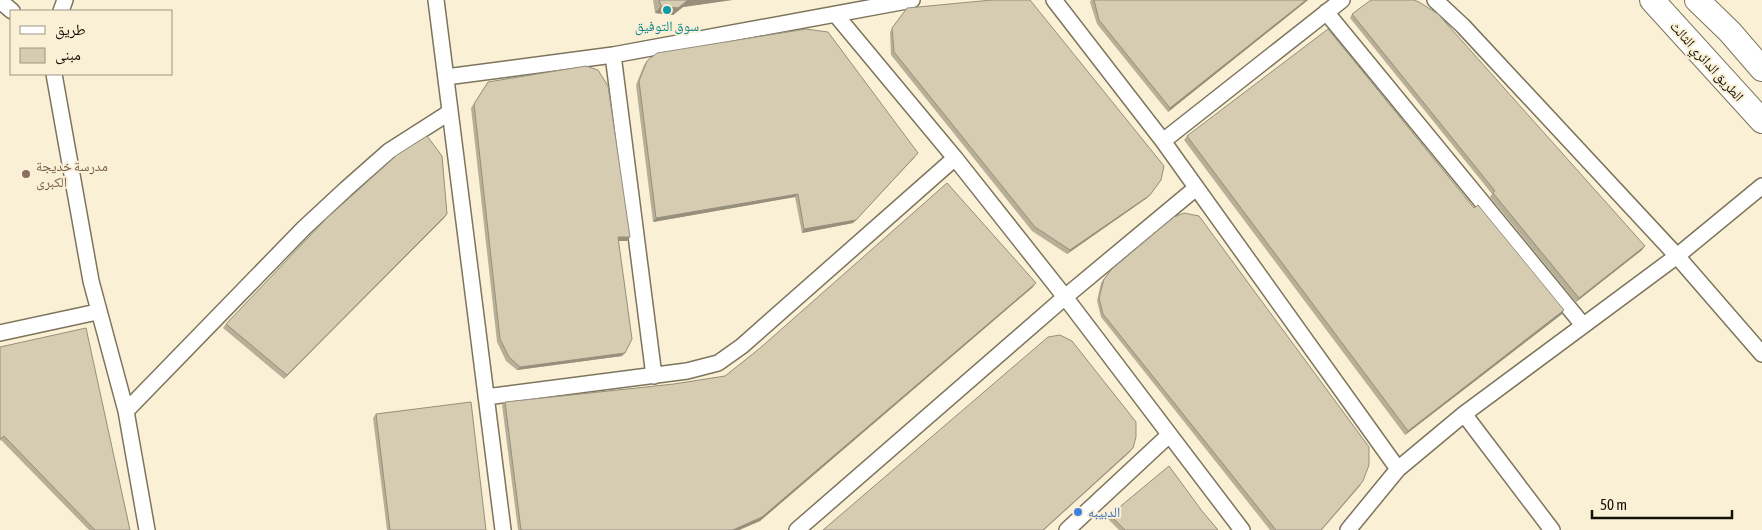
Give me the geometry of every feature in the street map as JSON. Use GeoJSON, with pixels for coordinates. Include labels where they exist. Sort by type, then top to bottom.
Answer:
{"type":"FeatureCollection","features":[{"type":"Feature","properties":{"kind":"main road","name":"الطريق الدائري الثالث"},"geometry":{"type":"LineString","coordinates":[[1652,0],[1762,121]]}},
{"type":"Feature","properties":{"kind":"main road"},"geometry":{"type":"LineString","coordinates":[[1697,0],[1730,32],[1762,69]]}},
{"type":"Feature","properties":{"kind":"street"},"geometry":{"type":"LineString","coordinates":[[436,0],[503,530]]}},
{"type":"Feature","properties":{"kind":"street"},"geometry":{"type":"LineString","coordinates":[[446,77],[613,55],[912,0]]}},
{"type":"Feature","properties":{"kind":"street"},"geometry":{"type":"LineString","coordinates":[[1054,0],[1162,141],[1398,468]]}},
{"type":"Feature","properties":{"kind":"street"},"geometry":{"type":"LineString","coordinates":[[1162,141],[1342,0]]}},
{"type":"Feature","properties":{"kind":"street"},"geometry":{"type":"LineString","coordinates":[[1435,0],[1463,26],[1677,256],[1762,354]]}},
{"type":"Feature","properties":{"kind":"street"},"geometry":{"type":"LineString","coordinates":[[0,1],[11,10]]}},
{"type":"Feature","properties":{"kind":"street"},"geometry":{"type":"LineString","coordinates":[[1326,12],[1583,325]]}},
{"type":"Feature","properties":{"kind":"street"},"geometry":{"type":"LineString","coordinates":[[836,15],[955,158],[1065,297],[1242,530]]}},
{"type":"Feature","properties":{"kind":"street"},"geometry":{"type":"LineString","coordinates":[[613,55],[654,376]]}},
{"type":"Feature","properties":{"kind":"street"},"geometry":{"type":"LineString","coordinates":[[54,75],[97,312],[126,411],[147,530]]}},
{"type":"Feature","properties":{"kind":"street"},"geometry":{"type":"LineString","coordinates":[[126,411],[297,235],[346,189],[389,152],[450,112]]}},
{"type":"Feature","properties":{"kind":"street"},"geometry":{"type":"LineString","coordinates":[[486,397],[654,376],[718,363],[742,346],[955,158]]}},
{"type":"Feature","properties":{"kind":"street"},"geometry":{"type":"LineString","coordinates":[[1348,530],[1398,468],[1464,414],[1677,256],[1762,186]]}},
{"type":"Feature","properties":{"kind":"street"},"geometry":{"type":"LineString","coordinates":[[796,530],[1065,297],[1196,188]]}},
{"type":"Feature","properties":{"kind":"street"},"geometry":{"type":"LineString","coordinates":[[0,333],[97,312]]}},
{"type":"Feature","properties":{"kind":"street"},"geometry":{"type":"LineString","coordinates":[[1464,414],[1552,530]]}},
{"type":"Feature","properties":{"kind":"street"},"geometry":{"type":"LineString","coordinates":[[1067,530],[1169,436]]}},
{"type":"Feature","properties":{"kind":"building"},"geometry":{"type":"Polygon","coordinates":[[[659,0],[688,0],[678,8],[661,6],[659,0]]]}},
{"type":"Feature","properties":{"kind":"building"},"geometry":{"type":"Polygon","coordinates":[[[992,0],[1030,0],[1164,166],[1161,180],[1150,195],[1070,250],[1035,227],[894,52],[892,28],[907,8],[992,0]]]}},
{"type":"Feature","properties":{"kind":"building"},"geometry":{"type":"Polygon","coordinates":[[[1094,0],[1306,0],[1170,108],[1099,20],[1094,0]]]}},
{"type":"Feature","properties":{"kind":"building"},"geometry":{"type":"Polygon","coordinates":[[[1371,0],[1414,0],[1438,14],[1645,246],[1579,298],[1493,193],[1495,191],[1352,14],[1371,0]]]}},
{"type":"Feature","properties":{"kind":"building"},"geometry":{"type":"Polygon","coordinates":[[[806,29],[828,32],[918,153],[856,220],[804,229],[798,194],[656,218],[639,81],[647,61],[657,53],[806,29]]]}},
{"type":"Feature","properties":{"kind":"building"},"geometry":{"type":"Polygon","coordinates":[[[1328,29],[1474,208],[1478,205],[1564,310],[1408,431],[1187,136],[1328,29]]]}},
{"type":"Feature","properties":{"kind":"building"},"geometry":{"type":"Polygon","coordinates":[[[586,66],[598,70],[608,86],[630,237],[618,237],[632,339],[625,353],[520,367],[509,357],[500,339],[474,104],[488,82],[586,66]]]}},
{"type":"Feature","properties":{"kind":"building"},"geometry":{"type":"Polygon","coordinates":[[[427,136],[442,156],[447,214],[287,375],[226,324],[327,218],[397,155],[427,136]]]}},
{"type":"Feature","properties":{"kind":"building"},"geometry":{"type":"Polygon","coordinates":[[[947,183],[1036,283],[762,517],[733,530],[521,530],[505,402],[674,384],[725,376],[759,349],[947,183]]]}},
{"type":"Feature","properties":{"kind":"building"},"geometry":{"type":"Polygon","coordinates":[[[1184,213],[1199,216],[1369,447],[1369,465],[1363,481],[1321,530],[1276,530],[1103,314],[1099,298],[1104,279],[1112,269],[1174,217],[1184,213]]]}},
{"type":"Feature","properties":{"kind":"building"},"geometry":{"type":"Polygon","coordinates":[[[86,328],[130,530],[95,530],[4,436],[0,439],[0,347],[86,328]]]}},
{"type":"Feature","properties":{"kind":"building"},"geometry":{"type":"Polygon","coordinates":[[[1060,335],[1072,341],[1136,422],[1136,437],[1133,448],[1043,530],[823,530],[1048,337],[1060,335]]]}},
{"type":"Feature","properties":{"kind":"building"},"geometry":{"type":"Polygon","coordinates":[[[471,402],[486,530],[390,530],[376,414],[471,402]]]}},
{"type":"Feature","properties":{"kind":"building"},"geometry":{"type":"Polygon","coordinates":[[[1169,466],[1218,530],[1125,530],[1110,515],[1169,466]]]}},
{"type":"Feature","properties":{"kind":"place","name":"سوق التوفيق"},"geometry":{"type":"Point","coordinates":[667,10]}},
{"type":"Feature","properties":{"kind":"place","name":"مدرسة خديجة الكبرى"},"geometry":{"type":"Point","coordinates":[26,174]}},
{"type":"Feature","properties":{"kind":"place","name":"الدبيبه"},"geometry":{"type":"Point","coordinates":[1078,512]}}]}
